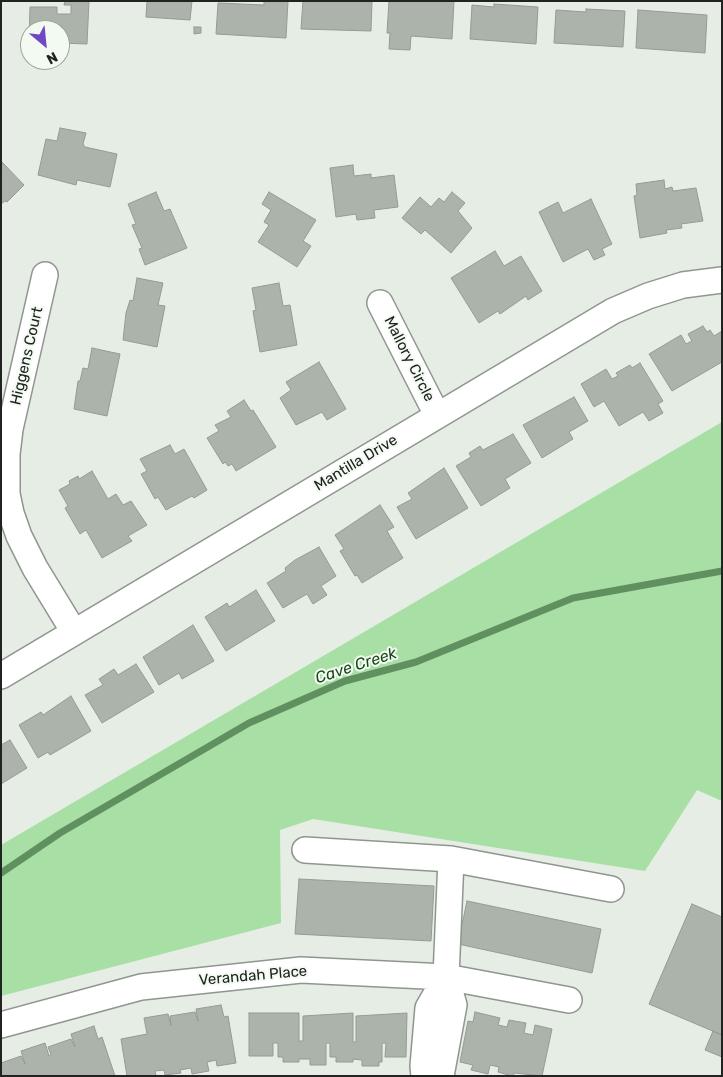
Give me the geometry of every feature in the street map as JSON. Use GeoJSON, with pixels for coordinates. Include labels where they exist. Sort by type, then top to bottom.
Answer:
{"type":"FeatureCollection","features":[{"type":"Feature","properties":{"kind":"street","name":"Higgens Court"},"geometry":{"type":"LineString","coordinates":[[45,274],[10,429],[7,454],[7,494],[11,514],[19,536],[35,568],[74,632]]}},
{"type":"Feature","properties":{"kind":"street","name":"Mantilla Drive"},"geometry":{"type":"LineString","coordinates":[[1,676],[613,311],[648,296],[683,285],[722,280]]}},
{"type":"Feature","properties":{"kind":"street","name":"Mallory Circle"},"geometry":{"type":"LineString","coordinates":[[380,302],[437,415]]}},
{"type":"Feature","properties":{"kind":"street"},"geometry":{"type":"LineString","coordinates":[[305,850],[451,859],[611,889]]}},
{"type":"Feature","properties":{"kind":"street"},"geometry":{"type":"LineString","coordinates":[[441,1076],[454,1005],[446,977],[451,859]]}},
{"type":"Feature","properties":{"kind":"street","name":"Verandah Place"},"geometry":{"type":"LineString","coordinates":[[1,1025],[151,986],[300,970],[446,977],[569,1000]]}},
{"type":"Feature","properties":{"kind":"street"},"geometry":{"type":"LineString","coordinates":[[424,1076],[423,1066],[428,1008],[446,977]]}},
{"type":"Feature","properties":{"kind":"green space"},"geometry":{"type":"Polygon","coordinates":[[[722,422],[722,801],[697,790],[645,871],[313,819],[280,830],[281,923],[1,996],[1,845],[722,422]]]}},
{"type":"Feature","properties":{"kind":"building"},"geometry":{"type":"Polygon","coordinates":[[[65,1],[89,1],[87,44],[70,43],[70,20],[30,20],[30,7],[57,7],[57,14],[71,14],[71,5],[64,5],[65,1]]]}},
{"type":"Feature","properties":{"kind":"building"},"geometry":{"type":"Polygon","coordinates":[[[147,1],[192,1],[190,20],[146,17],[147,1]]]}},
{"type":"Feature","properties":{"kind":"building"},"geometry":{"type":"Polygon","coordinates":[[[264,1],[288,1],[286,38],[216,34],[218,3],[264,5],[264,1]]]}},
{"type":"Feature","properties":{"kind":"building"},"geometry":{"type":"Polygon","coordinates":[[[303,1],[372,1],[371,31],[301,29],[303,1]]]}},
{"type":"Feature","properties":{"kind":"building"},"geometry":{"type":"Polygon","coordinates":[[[389,1],[454,1],[452,39],[411,36],[410,50],[389,49],[390,33],[387,33],[389,1]]]}},
{"type":"Feature","properties":{"kind":"building"},"geometry":{"type":"Polygon","coordinates":[[[494,4],[538,7],[536,44],[470,39],[472,5],[494,7],[494,4]]]}},
{"type":"Feature","properties":{"kind":"building"},"geometry":{"type":"Polygon","coordinates":[[[586,9],[625,11],[623,47],[554,43],[556,10],[586,12],[586,9]]]}},
{"type":"Feature","properties":{"kind":"building"},"geometry":{"type":"Polygon","coordinates":[[[638,10],[707,15],[705,53],[636,48],[638,10]]]}},
{"type":"Feature","properties":{"kind":"building"},"geometry":{"type":"Polygon","coordinates":[[[194,27],[201,27],[201,33],[194,34],[194,27]]]}},
{"type":"Feature","properties":{"kind":"building"},"geometry":{"type":"Polygon","coordinates":[[[60,128],[86,133],[83,144],[85,147],[117,154],[110,187],[77,180],[76,185],[38,175],[46,139],[57,141],[60,128]]]}},
{"type":"Feature","properties":{"kind":"building"},"geometry":{"type":"Polygon","coordinates":[[[1,161],[24,185],[7,202],[5,201],[1,204],[1,161]]]}},
{"type":"Feature","properties":{"kind":"building"},"geometry":{"type":"Polygon","coordinates":[[[353,165],[354,176],[371,174],[371,178],[394,175],[398,207],[374,210],[375,218],[357,220],[356,214],[336,217],[330,168],[353,165]]]}},
{"type":"Feature","properties":{"kind":"building"},"geometry":{"type":"Polygon","coordinates":[[[664,180],[665,189],[672,187],[673,191],[696,188],[703,221],[681,224],[682,228],[666,230],[667,233],[640,238],[634,196],[637,195],[636,184],[664,180]]]}},
{"type":"Feature","properties":{"kind":"building"},"geometry":{"type":"Polygon","coordinates":[[[156,192],[164,211],[170,209],[187,248],[145,265],[139,249],[142,248],[132,225],[136,224],[128,204],[156,192]]]}},
{"type":"Feature","properties":{"kind":"building"},"geometry":{"type":"Polygon","coordinates":[[[269,192],[316,220],[303,241],[311,246],[297,267],[258,242],[269,225],[264,222],[271,210],[262,204],[269,192]]]}},
{"type":"Feature","properties":{"kind":"building"},"geometry":{"type":"Polygon","coordinates":[[[452,192],[465,203],[458,211],[472,228],[451,253],[425,230],[421,234],[402,218],[420,197],[431,207],[439,198],[444,202],[452,192]]]}},
{"type":"Feature","properties":{"kind":"building"},"geometry":{"type":"Polygon","coordinates":[[[591,199],[612,244],[602,249],[605,255],[594,260],[588,249],[563,262],[539,212],[558,202],[563,213],[591,199]]]}},
{"type":"Feature","properties":{"kind":"building"},"geometry":{"type":"Polygon","coordinates":[[[495,251],[504,266],[521,256],[542,291],[528,300],[526,296],[500,314],[498,311],[479,323],[451,278],[495,251]]]}},
{"type":"Feature","properties":{"kind":"building"},"geometry":{"type":"Polygon","coordinates":[[[137,278],[163,283],[158,305],[165,306],[157,347],[123,340],[126,313],[130,300],[133,301],[137,278]]]}},
{"type":"Feature","properties":{"kind":"building"},"geometry":{"type":"Polygon","coordinates":[[[279,283],[283,306],[290,305],[297,345],[260,352],[253,311],[256,310],[252,288],[279,283]]]}},
{"type":"Feature","properties":{"kind":"building"},"geometry":{"type":"Polygon","coordinates":[[[703,326],[707,332],[710,330],[714,336],[722,331],[722,362],[672,391],[649,354],[681,335],[686,344],[692,341],[688,334],[703,326]]]}},
{"type":"Feature","properties":{"kind":"building"},"geometry":{"type":"Polygon","coordinates":[[[92,348],[120,354],[107,416],[74,409],[78,381],[80,381],[83,368],[88,369],[92,348]]]}},
{"type":"Feature","properties":{"kind":"building"},"geometry":{"type":"Polygon","coordinates":[[[319,362],[346,409],[327,420],[322,412],[296,425],[280,398],[291,390],[286,382],[319,362]]]}},
{"type":"Feature","properties":{"kind":"building"},"geometry":{"type":"Polygon","coordinates":[[[640,363],[663,401],[658,404],[663,413],[649,421],[643,412],[619,426],[604,401],[594,407],[581,384],[606,369],[612,379],[618,376],[616,373],[630,365],[632,368],[640,363]]]}},
{"type":"Feature","properties":{"kind":"building"},"geometry":{"type":"Polygon","coordinates":[[[574,397],[588,421],[569,432],[573,439],[542,458],[523,425],[574,397]]]}},
{"type":"Feature","properties":{"kind":"building"},"geometry":{"type":"Polygon","coordinates":[[[244,400],[251,411],[253,410],[276,447],[236,471],[232,464],[228,466],[225,462],[223,464],[207,438],[219,431],[215,425],[231,417],[227,411],[244,400]]]}},
{"type":"Feature","properties":{"kind":"building"},"geometry":{"type":"Polygon","coordinates":[[[513,434],[531,463],[505,479],[510,488],[481,506],[456,466],[471,457],[469,453],[480,446],[483,450],[513,434]]]}},
{"type":"Feature","properties":{"kind":"building"},"geometry":{"type":"Polygon","coordinates":[[[170,445],[175,454],[184,449],[207,490],[166,510],[158,497],[155,499],[141,474],[147,471],[140,459],[170,445]]]}},
{"type":"Feature","properties":{"kind":"building"},"geometry":{"type":"Polygon","coordinates":[[[444,468],[468,508],[416,539],[397,507],[412,499],[408,493],[444,468]]]}},
{"type":"Feature","properties":{"kind":"building"},"geometry":{"type":"Polygon","coordinates":[[[92,471],[108,499],[116,494],[123,505],[131,501],[147,525],[128,536],[132,541],[102,558],[86,530],[80,534],[65,508],[68,506],[59,490],[70,484],[69,481],[78,476],[79,479],[92,471]]]}},
{"type":"Feature","properties":{"kind":"building"},"geometry":{"type":"Polygon","coordinates":[[[380,505],[394,527],[387,531],[403,558],[362,583],[357,575],[355,576],[340,551],[344,549],[335,535],[380,505]]]}},
{"type":"Feature","properties":{"kind":"building"},"geometry":{"type":"Polygon","coordinates":[[[319,547],[336,576],[321,586],[327,595],[313,604],[307,594],[283,608],[267,583],[286,571],[285,568],[295,560],[319,547]]]}},
{"type":"Feature","properties":{"kind":"building"},"geometry":{"type":"Polygon","coordinates":[[[256,590],[275,621],[226,651],[205,617],[227,603],[229,607],[256,590]]]}},
{"type":"Feature","properties":{"kind":"building"},"geometry":{"type":"Polygon","coordinates":[[[193,625],[214,661],[182,679],[179,673],[159,685],[143,657],[193,625]]]}},
{"type":"Feature","properties":{"kind":"building"},"geometry":{"type":"Polygon","coordinates":[[[136,664],[154,692],[102,723],[85,695],[103,685],[99,679],[114,669],[118,675],[136,664]]]}},
{"type":"Feature","properties":{"kind":"building"},"geometry":{"type":"Polygon","coordinates":[[[71,696],[91,731],[50,755],[48,752],[38,758],[19,725],[41,712],[43,715],[71,696]]]}},
{"type":"Feature","properties":{"kind":"building"},"geometry":{"type":"Polygon","coordinates":[[[10,740],[27,768],[1,784],[1,745],[10,740]]]}},
{"type":"Feature","properties":{"kind":"building"},"geometry":{"type":"Polygon","coordinates":[[[299,879],[434,886],[431,941],[295,934],[299,879]]]}},
{"type":"Feature","properties":{"kind":"building"},"geometry":{"type":"Polygon","coordinates":[[[467,901],[601,929],[592,973],[458,944],[467,901]]]}},
{"type":"Feature","properties":{"kind":"building"},"geometry":{"type":"Polygon","coordinates":[[[692,904],[722,917],[722,1035],[649,1004],[692,904]]]}},
{"type":"Feature","properties":{"kind":"building"},"geometry":{"type":"Polygon","coordinates":[[[221,1005],[224,1017],[228,1016],[236,1063],[217,1066],[216,1060],[207,1062],[209,1071],[192,1074],[191,1068],[180,1070],[181,1073],[165,1075],[164,1070],[155,1071],[156,1076],[127,1076],[121,1039],[147,1034],[144,1018],[168,1014],[171,1026],[170,1016],[195,1012],[198,1021],[196,1009],[221,1005]]]}},
{"type":"Feature","properties":{"kind":"building"},"geometry":{"type":"Polygon","coordinates":[[[475,1012],[500,1018],[498,1025],[507,1027],[509,1020],[526,1023],[524,1033],[533,1035],[535,1025],[552,1029],[542,1076],[515,1073],[512,1076],[498,1072],[499,1067],[490,1065],[488,1074],[471,1070],[473,1065],[460,1062],[468,1021],[473,1022],[475,1012]]]}},
{"type":"Feature","properties":{"kind":"building"},"geometry":{"type":"Polygon","coordinates":[[[249,1013],[299,1013],[299,1041],[303,1041],[303,1016],[353,1013],[353,1042],[356,1042],[356,1016],[407,1013],[406,1057],[385,1057],[386,1043],[382,1043],[382,1062],[379,1062],[379,1066],[362,1066],[362,1060],[353,1059],[353,1062],[336,1062],[336,1057],[330,1057],[330,1043],[326,1043],[326,1065],[310,1065],[310,1059],[299,1059],[299,1062],[283,1062],[283,1057],[278,1057],[278,1043],[273,1043],[273,1056],[249,1056],[249,1013]]]}},
{"type":"Feature","properties":{"kind":"building"},"geometry":{"type":"Polygon","coordinates":[[[94,1026],[98,1039],[102,1037],[115,1076],[1,1076],[1,1063],[21,1056],[25,1064],[21,1051],[45,1043],[49,1056],[51,1055],[48,1047],[71,1039],[75,1047],[71,1034],[94,1026]]]}},
{"type":"Feature","properties":{"kind":"building"},"geometry":{"type":"Polygon","coordinates":[[[713,1031],[722,1035],[722,1057],[705,1050],[713,1031]]]}},
{"type":"Feature","properties":{"kind":"waterway","name":"Cave Creek"},"geometry":{"type":"LineString","coordinates":[[1,873],[60,833],[249,723],[345,681],[416,662],[573,598],[722,571]]}}]}
